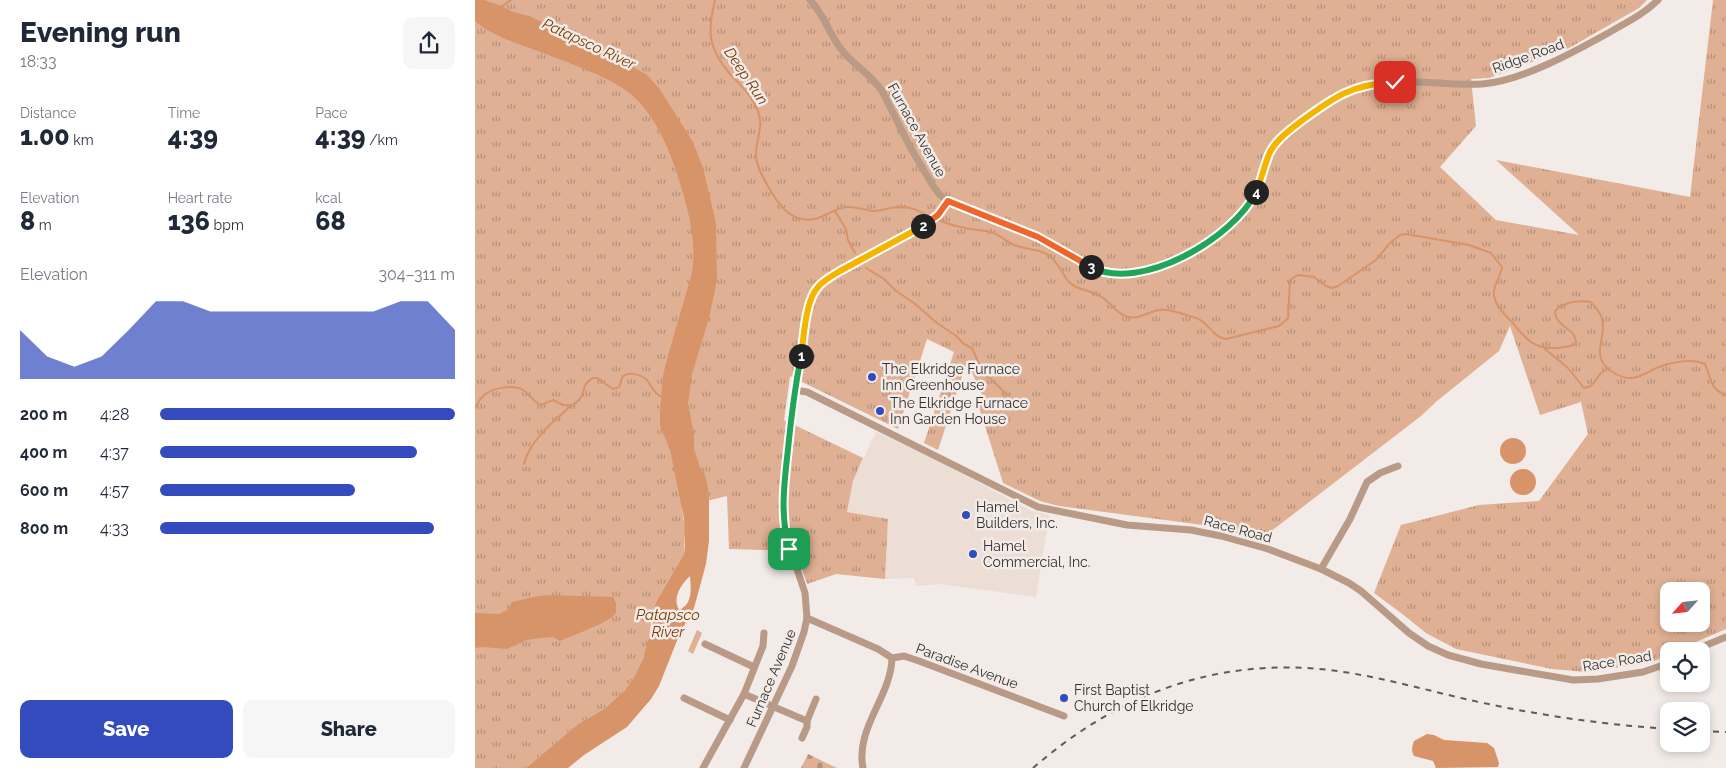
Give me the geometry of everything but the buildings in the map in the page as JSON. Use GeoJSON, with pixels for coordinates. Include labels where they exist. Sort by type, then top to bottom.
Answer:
{"type":"FeatureCollection","features":[{"type":"Feature","properties":{"kind":"street","name":"Furnace Avenue"},"geometry":{"type":"LineString","coordinates":[[744,768],[799,647],[807,618],[805,593],[788,544],[783,512],[783,490],[795,390],[811,299],[817,288],[834,275],[930,222],[938,215],[948,201],[940,195],[930,181],[910,147],[877,82],[844,53],[820,12],[810,0]]}},
{"type":"Feature","properties":{"kind":"street","name":"Ridge Road"},"geometry":{"type":"LineString","coordinates":[[948,201],[1038,237],[1097,270],[1117,274],[1139,272],[1187,256],[1227,228],[1253,197],[1271,151],[1279,140],[1336,96],[1359,87],[1384,83],[1408,81],[1481,84],[1505,80],[1572,53],[1644,12],[1658,0]]}},
{"type":"Feature","properties":{"kind":"street","name":"Race Road"},"geometry":{"type":"LineString","coordinates":[[795,390],[807,392],[1038,507],[1127,525],[1191,530],[1221,536],[1268,549],[1321,568],[1361,591],[1397,624],[1419,640],[1436,650],[1461,659],[1561,679],[1585,680],[1643,672],[1660,666]]}},
{"type":"Feature","properties":{"kind":"street"},"geometry":{"type":"LineString","coordinates":[[1321,568],[1350,519],[1367,482],[1380,473],[1398,466]]}},
{"type":"Feature","properties":{"kind":"street","name":"Paradise Avenue"},"geometry":{"type":"LineString","coordinates":[[807,618],[879,649],[892,658],[904,656],[919,661],[1064,716]]}},
{"type":"Feature","properties":{"kind":"street"},"geometry":{"type":"LineString","coordinates":[[703,768],[744,694],[763,646],[764,633]]}},
{"type":"Feature","properties":{"kind":"street"},"geometry":{"type":"LineString","coordinates":[[1710,644],[1726,637]]}},
{"type":"Feature","properties":{"kind":"street"},"geometry":{"type":"LineString","coordinates":[[705,644],[754,667]]}},
{"type":"Feature","properties":{"kind":"street"},"geometry":{"type":"LineString","coordinates":[[863,768],[862,755],[865,734],[888,681],[892,658]]}},
{"type":"Feature","properties":{"kind":"street"},"geometry":{"type":"LineString","coordinates":[[744,694],[807,721]]}},
{"type":"Feature","properties":{"kind":"street"},"geometry":{"type":"LineString","coordinates":[[684,698],[730,720]]}},
{"type":"Feature","properties":{"kind":"street"},"geometry":{"type":"LineString","coordinates":[[802,738],[816,699]]}},
{"type":"Feature","properties":{"kind":"shaded area"},"geometry":{"type":"Polygon","coordinates":[[[876,432],[923,453],[1032,511],[1049,515],[1036,597],[939,584],[916,586],[914,578],[885,579],[888,519],[847,512],[853,481],[876,432]]]}},
{"type":"Feature","properties":{"kind":"green space"},"geometry":{"type":"Polygon","coordinates":[[[475,0],[1647,0],[1639,8],[1569,48],[1489,78],[1471,79],[1476,126],[1440,167],[1496,220],[1579,235],[1496,160],[1690,197],[1713,0],[1726,0],[1726,629],[1696,642],[1660,642],[1660,658],[1650,663],[1586,672],[1552,669],[1456,649],[1426,633],[1374,593],[1401,525],[1479,505],[1539,501],[1588,434],[1581,402],[1540,415],[1510,326],[1499,351],[1421,416],[1261,539],[1203,525],[1059,506],[1040,501],[1003,483],[979,407],[983,397],[967,361],[938,450],[924,443],[954,352],[927,339],[898,429],[790,376],[784,420],[863,458],[853,481],[847,512],[888,519],[885,579],[836,574],[807,584],[796,551],[729,549],[727,496],[682,507],[685,530],[684,554],[657,600],[653,610],[648,643],[634,677],[625,690],[604,709],[578,724],[526,768],[475,768],[475,0]]]}},
{"type":"Feature","properties":{"kind":"green space"},"geometry":{"type":"Polygon","coordinates":[[[697,630],[702,633],[693,654],[688,651],[697,630]]]}},
{"type":"Feature","properties":{"kind":"green space"},"geometry":{"type":"Polygon","coordinates":[[[808,754],[837,768],[801,768],[808,754]]]}},
{"type":"Feature","properties":{"kind":"water","name":"Patapsco River"},"geometry":{"type":"Polygon","coordinates":[[[475,0],[484,0],[585,39],[647,75],[659,88],[693,142],[703,168],[716,223],[717,280],[709,318],[692,374],[688,403],[694,434],[694,449],[705,475],[708,488],[709,541],[706,564],[694,608],[680,633],[659,686],[651,699],[627,727],[584,755],[568,768],[526,768],[578,724],[604,709],[625,690],[643,659],[653,622],[653,610],[657,600],[684,554],[684,518],[670,450],[660,425],[660,412],[663,375],[692,273],[691,225],[666,143],[648,112],[632,95],[611,81],[571,63],[502,38],[488,31],[475,21],[475,0]],[[690,576],[683,583],[677,596],[679,610],[689,600],[691,591],[690,576]]]}},
{"type":"Feature","properties":{"kind":"water"},"geometry":{"type":"Polygon","coordinates":[[[1513,438],[1522,442],[1526,451],[1522,460],[1513,464],[1504,460],[1500,451],[1504,442],[1513,438]]]}},
{"type":"Feature","properties":{"kind":"water"},"geometry":{"type":"Polygon","coordinates":[[[1523,469],[1532,473],[1536,482],[1532,491],[1523,495],[1514,491],[1510,482],[1514,473],[1523,469]]]}},
{"type":"Feature","properties":{"kind":"water"},"geometry":{"type":"Polygon","coordinates":[[[550,595],[613,597],[616,603],[616,613],[599,625],[560,641],[553,637],[527,640],[507,649],[475,648],[475,613],[499,614],[507,610],[512,602],[550,595]]]}},
{"type":"Feature","properties":{"kind":"water"},"geometry":{"type":"Polygon","coordinates":[[[1427,734],[1444,740],[1487,743],[1494,748],[1499,763],[1498,767],[1436,768],[1433,761],[1414,756],[1412,752],[1414,741],[1427,734]]]}},
{"type":"Feature","properties":{"kind":"waterway","name":"Deep Run"},"geometry":{"type":"LineString","coordinates":[[501,7],[511,0]]}},
{"type":"Feature","properties":{"kind":"waterway","name":"Deep Run"},"geometry":{"type":"LineString","coordinates":[[715,0],[710,31],[713,48],[723,65],[749,95],[758,111],[760,118],[760,129],[756,147],[758,165],[780,205],[791,215],[810,220],[846,207],[873,211],[908,207],[931,217]]}},
{"type":"Feature","properties":{"kind":"waterway"},"geometry":{"type":"LineString","coordinates":[[835,211],[846,229],[848,240],[855,253]]}},
{"type":"Feature","properties":{"kind":"waterway","name":"Deep Run"},"geometry":{"type":"LineString","coordinates":[[936,219],[961,227],[991,232],[1014,245],[1047,254],[1054,259],[1072,285],[1098,294],[1125,316],[1142,316],[1159,310],[1173,311],[1200,320],[1221,338],[1226,339],[1279,326],[1284,322],[1288,318],[1290,280],[1298,275],[1314,277],[1332,288],[1338,286],[1376,260],[1389,244],[1400,235],[1406,234],[1469,245],[1491,253],[1502,267],[1494,289],[1495,300],[1522,333],[1536,345],[1557,348],[1576,344],[1574,336],[1557,319],[1555,311],[1571,302],[1591,302],[1602,318],[1603,334],[1600,355],[1607,368],[1622,377],[1633,378],[1659,367],[1682,361],[1700,362],[1705,364],[1714,387],[1726,395]]}},
{"type":"Feature","properties":{"kind":"waterway"},"geometry":{"type":"LineString","coordinates":[[866,268],[884,279],[896,291],[914,303],[964,344],[972,348],[984,375],[991,379],[1007,395]]}},
{"type":"Feature","properties":{"kind":"waterway"},"geometry":{"type":"LineString","coordinates":[[1545,349],[1568,368],[1584,388],[1591,386],[1601,373],[1608,368]]}},
{"type":"Feature","properties":{"kind":"waterway"},"geometry":{"type":"LineString","coordinates":[[524,464],[526,456],[540,435],[579,400],[585,385],[593,378],[597,378],[613,389],[619,387],[623,376],[638,375],[646,379],[662,397]]}},
{"type":"Feature","properties":{"kind":"waterway"},"geometry":{"type":"LineString","coordinates":[[475,408],[484,395],[509,387],[523,390],[541,405],[553,400],[563,405],[570,405]]}},
{"type":"Feature","properties":{"kind":"railway"},"geometry":{"type":"LineString","coordinates":[[1033,768],[1066,742],[1099,720],[1135,701],[1171,686],[1209,676],[1248,669],[1288,667],[1351,673],[1472,701],[1537,713],[1602,723],[1660,728]]}},
{"type":"Feature","properties":{"kind":"railway"},"geometry":{"type":"LineString","coordinates":[[1710,731],[1726,732]]}},
{"type":"Feature","properties":{"kind":"place","name":"The Elkridge Furnace Inn Greenhouse"},"geometry":{"type":"Point","coordinates":[872,377]}},
{"type":"Feature","properties":{"kind":"place","name":"The Elkridge Furnace Inn Garden House"},"geometry":{"type":"Point","coordinates":[880,411]}},
{"type":"Feature","properties":{"kind":"place","name":"Hamel Builders, Inc."},"geometry":{"type":"Point","coordinates":[966,515]}},
{"type":"Feature","properties":{"kind":"place","name":"Hamel Commercial, Inc."},"geometry":{"type":"Point","coordinates":[973,554]}},
{"type":"Feature","properties":{"kind":"place","name":"First Baptist Church of Elkridge"},"geometry":{"type":"Point","coordinates":[1064,698]}},
{"type":"Feature","properties":{"kind":"route"},"geometry":{"type":"LineString","coordinates":[[789,549],[783,519],[783,501],[795,390],[811,299],[817,288],[828,279],[930,222],[938,215],[948,201],[1038,237],[1081,262],[1106,273],[1129,274],[1180,259],[1208,243],[1227,228],[1248,206],[1258,187],[1271,151],[1285,135],[1344,92],[1359,87],[1395,82]]}}]}
